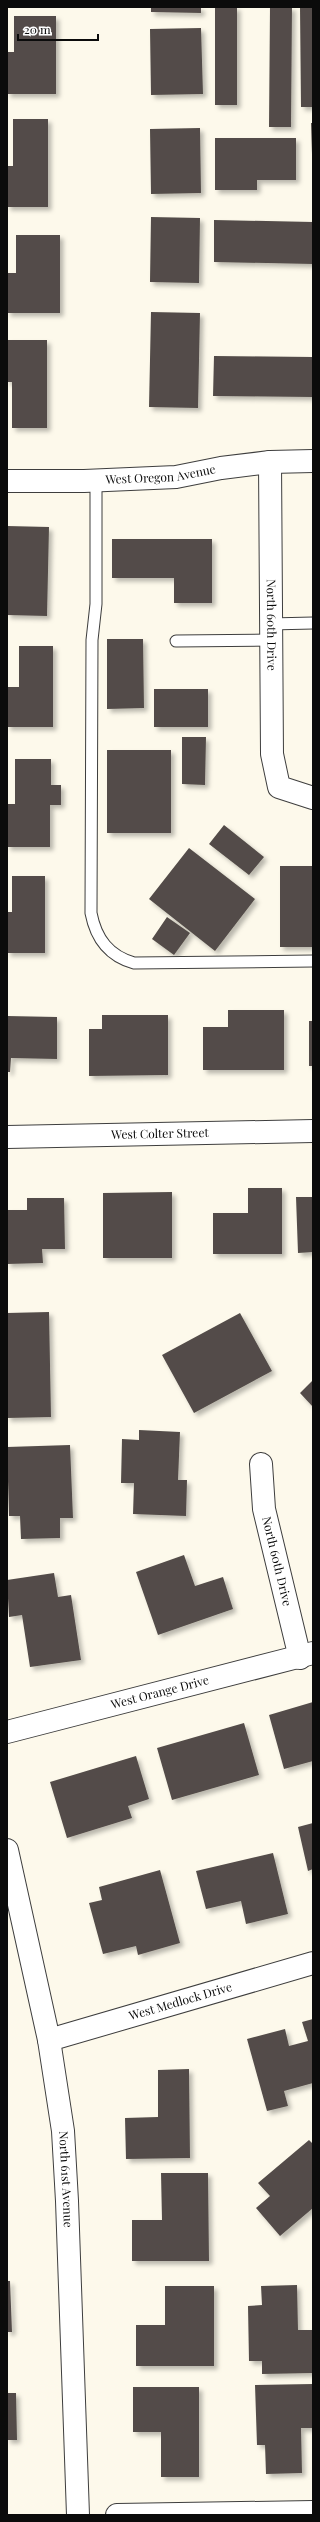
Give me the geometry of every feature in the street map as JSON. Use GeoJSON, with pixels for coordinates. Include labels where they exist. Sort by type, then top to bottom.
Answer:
{"type":"FeatureCollection","features":[{"type":"Feature","properties":{"kind":"street","name":"West Oregon Avenue"},"geometry":{"type":"LineString","coordinates":[[7,481],[96,481],[176,477],[270,462],[313,461]]}},
{"type":"Feature","properties":{"kind":"street","name":"North 60th Drive"},"geometry":{"type":"LineString","coordinates":[[270,462],[272,754],[279,787],[313,798]]}},
{"type":"Feature","properties":{"kind":"street","name":"West Colter Street"},"geometry":{"type":"LineString","coordinates":[[7,1137],[313,1131]]}},
{"type":"Feature","properties":{"kind":"street","name":"North 60th Drive"},"geometry":{"type":"LineString","coordinates":[[261,1464],[264,1509],[306,1656]]}},
{"type":"Feature","properties":{"kind":"street","name":"West Orange Drive"},"geometry":{"type":"LineString","coordinates":[[7,1732],[306,1656]]}},
{"type":"Feature","properties":{"kind":"street","name":"North 61st Avenue"},"geometry":{"type":"LineString","coordinates":[[7,1850],[48,2040],[63,2131],[67,2201],[78,2515]]}},
{"type":"Feature","properties":{"kind":"street","name":"West Medlock Drive"},"geometry":{"type":"LineString","coordinates":[[48,2040],[313,1963]]}},
{"type":"Feature","properties":{"kind":"street"},"geometry":{"type":"LineString","coordinates":[[116,2515],[313,2512]]}},
{"type":"Feature","properties":{"kind":"lane"},"geometry":{"type":"LineString","coordinates":[[96,481],[96,604],[92,640],[91,914],[93,926],[107,950],[120,959],[134,963],[313,960]]}},
{"type":"Feature","properties":{"kind":"lane"},"geometry":{"type":"LineString","coordinates":[[176,641],[270,632],[313,623]]}},
{"type":"Feature","properties":{"kind":"building"},"geometry":{"type":"Polygon","coordinates":[[[151,7],[201,7],[201,13],[151,12],[151,7]]]}},
{"type":"Feature","properties":{"kind":"building"},"geometry":{"type":"Polygon","coordinates":[[[215,7],[237,7],[237,105],[215,105],[215,7]]]}},
{"type":"Feature","properties":{"kind":"building"},"geometry":{"type":"Polygon","coordinates":[[[270,7],[292,7],[291,127],[269,127],[270,7]]]}},
{"type":"Feature","properties":{"kind":"building"},"geometry":{"type":"Polygon","coordinates":[[[300,7],[313,7],[313,107],[301,107],[300,7]]]}},
{"type":"Feature","properties":{"kind":"building"},"geometry":{"type":"Polygon","coordinates":[[[14,16],[56,16],[56,94],[7,94],[7,52],[14,52],[14,16]]]}},
{"type":"Feature","properties":{"kind":"building"},"geometry":{"type":"Polygon","coordinates":[[[201,28],[203,94],[151,95],[150,29],[201,28]]]}},
{"type":"Feature","properties":{"kind":"building"},"geometry":{"type":"Polygon","coordinates":[[[13,119],[48,119],[48,207],[7,207],[7,166],[13,166],[13,119]]]}},
{"type":"Feature","properties":{"kind":"building"},"geometry":{"type":"Polygon","coordinates":[[[311,123],[313,123],[313,154],[312,154],[311,123]]]}},
{"type":"Feature","properties":{"kind":"building"},"geometry":{"type":"Polygon","coordinates":[[[200,128],[201,193],[151,194],[150,129],[200,128]]]}},
{"type":"Feature","properties":{"kind":"building"},"geometry":{"type":"Polygon","coordinates":[[[215,138],[296,138],[296,180],[257,180],[257,190],[215,190],[215,138]]]}},
{"type":"Feature","properties":{"kind":"building"},"geometry":{"type":"Polygon","coordinates":[[[151,217],[200,218],[199,283],[150,282],[151,217]]]}},
{"type":"Feature","properties":{"kind":"building"},"geometry":{"type":"Polygon","coordinates":[[[214,220],[313,222],[313,264],[214,262],[214,220]]]}},
{"type":"Feature","properties":{"kind":"building"},"geometry":{"type":"Polygon","coordinates":[[[16,235],[60,235],[60,313],[7,313],[7,273],[16,273],[16,235]]]}},
{"type":"Feature","properties":{"kind":"building"},"geometry":{"type":"Polygon","coordinates":[[[151,312],[200,313],[198,408],[149,407],[151,312]]]}},
{"type":"Feature","properties":{"kind":"building"},"geometry":{"type":"Polygon","coordinates":[[[7,340],[47,340],[47,428],[12,428],[12,382],[7,382],[7,340]]]}},
{"type":"Feature","properties":{"kind":"building"},"geometry":{"type":"Polygon","coordinates":[[[214,356],[313,357],[313,397],[213,396],[214,356]]]}},
{"type":"Feature","properties":{"kind":"building"},"geometry":{"type":"Polygon","coordinates":[[[7,526],[49,527],[47,616],[7,615],[7,526]]]}},
{"type":"Feature","properties":{"kind":"building"},"geometry":{"type":"Polygon","coordinates":[[[112,539],[212,539],[212,603],[174,603],[174,578],[112,578],[112,539]]]}},
{"type":"Feature","properties":{"kind":"building"},"geometry":{"type":"Polygon","coordinates":[[[107,639],[143,639],[144,708],[107,709],[107,639]]]}},
{"type":"Feature","properties":{"kind":"building"},"geometry":{"type":"Polygon","coordinates":[[[19,646],[53,646],[53,727],[7,727],[7,687],[19,687],[19,646]]]}},
{"type":"Feature","properties":{"kind":"building"},"geometry":{"type":"Polygon","coordinates":[[[154,689],[208,689],[208,727],[154,727],[154,689]]]}},
{"type":"Feature","properties":{"kind":"building"},"geometry":{"type":"Polygon","coordinates":[[[182,737],[206,737],[205,785],[182,784],[182,737]]]}},
{"type":"Feature","properties":{"kind":"building"},"geometry":{"type":"Polygon","coordinates":[[[107,750],[171,750],[171,833],[107,833],[107,750]]]}},
{"type":"Feature","properties":{"kind":"building"},"geometry":{"type":"Polygon","coordinates":[[[15,759],[51,759],[51,785],[61,785],[61,805],[50,805],[50,847],[7,847],[7,804],[15,804],[15,759]]]}},
{"type":"Feature","properties":{"kind":"building"},"geometry":{"type":"Polygon","coordinates":[[[224,825],[264,857],[249,875],[209,844],[224,825]]]}},
{"type":"Feature","properties":{"kind":"building"},"geometry":{"type":"Polygon","coordinates":[[[189,848],[255,899],[215,951],[149,899],[189,848]]]}},
{"type":"Feature","properties":{"kind":"building"},"geometry":{"type":"Polygon","coordinates":[[[280,866],[313,866],[313,947],[280,947],[280,866]]]}},
{"type":"Feature","properties":{"kind":"building"},"geometry":{"type":"Polygon","coordinates":[[[12,876],[45,876],[45,953],[7,953],[7,912],[12,912],[12,876]]]}},
{"type":"Feature","properties":{"kind":"building"},"geometry":{"type":"Polygon","coordinates":[[[167,917],[190,933],[174,955],[152,939],[167,917]]]}},
{"type":"Feature","properties":{"kind":"building"},"geometry":{"type":"Polygon","coordinates":[[[228,1010],[284,1010],[284,1070],[203,1070],[203,1027],[228,1027],[228,1010]]]}},
{"type":"Feature","properties":{"kind":"building"},"geometry":{"type":"Polygon","coordinates":[[[102,1015],[168,1015],[168,1075],[89,1076],[89,1029],[102,1029],[102,1015]]]}},
{"type":"Feature","properties":{"kind":"building"},"geometry":{"type":"Polygon","coordinates":[[[7,1016],[57,1017],[57,1059],[11,1058],[10,1072],[7,1072],[7,1016]]]}},
{"type":"Feature","properties":{"kind":"building"},"geometry":{"type":"Polygon","coordinates":[[[309,1021],[313,1021],[313,1066],[309,1066],[309,1021]]]}},
{"type":"Feature","properties":{"kind":"building"},"geometry":{"type":"Polygon","coordinates":[[[248,1188],[282,1188],[282,1254],[213,1254],[213,1213],[248,1213],[248,1188]]]}},
{"type":"Feature","properties":{"kind":"building"},"geometry":{"type":"Polygon","coordinates":[[[172,1192],[172,1258],[103,1258],[103,1193],[172,1192]]]}},
{"type":"Feature","properties":{"kind":"building"},"geometry":{"type":"Polygon","coordinates":[[[296,1197],[313,1197],[313,1252],[298,1253],[296,1197]]]}},
{"type":"Feature","properties":{"kind":"building"},"geometry":{"type":"Polygon","coordinates":[[[27,1198],[64,1198],[65,1249],[42,1249],[43,1263],[7,1264],[7,1210],[27,1210],[27,1198]]]}},
{"type":"Feature","properties":{"kind":"building"},"geometry":{"type":"Polygon","coordinates":[[[49,1312],[51,1417],[7,1418],[7,1313],[49,1312]]]}},
{"type":"Feature","properties":{"kind":"building"},"geometry":{"type":"Polygon","coordinates":[[[240,1313],[272,1371],[194,1413],[162,1355],[240,1313]]]}},
{"type":"Feature","properties":{"kind":"building"},"geometry":{"type":"Polygon","coordinates":[[[313,1380],[313,1407],[300,1393],[313,1380]]]}},
{"type":"Feature","properties":{"kind":"building"},"geometry":{"type":"Polygon","coordinates":[[[139,1430],[180,1432],[178,1480],[187,1480],[186,1516],[133,1514],[134,1483],[121,1483],[122,1439],[139,1440],[139,1430]]]}},
{"type":"Feature","properties":{"kind":"building"},"geometry":{"type":"Polygon","coordinates":[[[70,1445],[73,1518],[60,1518],[60,1538],[21,1539],[20,1516],[9,1516],[7,1447],[70,1445]]]}},
{"type":"Feature","properties":{"kind":"building"},"geometry":{"type":"Polygon","coordinates":[[[184,1555],[195,1586],[223,1577],[233,1609],[158,1635],[136,1572],[184,1555]]]}},
{"type":"Feature","properties":{"kind":"building"},"geometry":{"type":"Polygon","coordinates":[[[54,1573],[58,1597],[71,1595],[81,1660],[30,1667],[22,1615],[9,1617],[7,1580],[54,1573]]]}},
{"type":"Feature","properties":{"kind":"building"},"geometry":{"type":"Polygon","coordinates":[[[313,1702],[313,1761],[284,1769],[269,1715],[313,1702]]]}},
{"type":"Feature","properties":{"kind":"building"},"geometry":{"type":"Polygon","coordinates":[[[244,1723],[259,1775],[172,1800],[157,1748],[244,1723]]]}},
{"type":"Feature","properties":{"kind":"building"},"geometry":{"type":"Polygon","coordinates":[[[136,1756],[149,1799],[128,1806],[132,1818],[67,1838],[50,1782],[136,1756]]]}},
{"type":"Feature","properties":{"kind":"building"},"geometry":{"type":"Polygon","coordinates":[[[313,1823],[313,1869],[308,1871],[298,1827],[313,1823]]]}},
{"type":"Feature","properties":{"kind":"building"},"geometry":{"type":"Polygon","coordinates":[[[273,1853],[288,1914],[246,1924],[241,1901],[206,1909],[196,1871],[273,1853]]]}},
{"type":"Feature","properties":{"kind":"building"},"geometry":{"type":"Polygon","coordinates":[[[160,1870],[180,1943],[138,1955],[136,1946],[103,1954],[89,1903],[102,1900],[99,1887],[160,1870]]]}},
{"type":"Feature","properties":{"kind":"building"},"geometry":{"type":"Polygon","coordinates":[[[313,2019],[313,2083],[284,2091],[288,2106],[267,2111],[247,2039],[285,2029],[289,2046],[308,2041],[302,2022],[313,2019]]]}},
{"type":"Feature","properties":{"kind":"building"},"geometry":{"type":"Polygon","coordinates":[[[189,2069],[190,2158],[126,2159],[125,2118],[158,2117],[158,2070],[189,2069]]]}},
{"type":"Feature","properties":{"kind":"building"},"geometry":{"type":"Polygon","coordinates":[[[309,2140],[313,2144],[313,2208],[280,2236],[256,2208],[270,2196],[258,2183],[309,2140]]]}},
{"type":"Feature","properties":{"kind":"building"},"geometry":{"type":"Polygon","coordinates":[[[161,2173],[208,2173],[209,2261],[132,2261],[132,2220],[162,2220],[161,2173]]]}},
{"type":"Feature","properties":{"kind":"building"},"geometry":{"type":"Polygon","coordinates":[[[7,2281],[10,2281],[12,2332],[7,2332],[7,2281]]]}},
{"type":"Feature","properties":{"kind":"building"},"geometry":{"type":"Polygon","coordinates":[[[297,2285],[298,2330],[313,2330],[313,2373],[262,2374],[262,2361],[249,2361],[248,2306],[262,2305],[261,2286],[297,2285]]]}},
{"type":"Feature","properties":{"kind":"building"},"geometry":{"type":"Polygon","coordinates":[[[165,2286],[214,2286],[214,2366],[136,2366],[136,2325],[165,2325],[165,2286]]]}},
{"type":"Feature","properties":{"kind":"building"},"geometry":{"type":"Polygon","coordinates":[[[313,2384],[313,2428],[301,2428],[302,2473],[266,2474],[265,2445],[257,2445],[255,2385],[313,2384]]]}},
{"type":"Feature","properties":{"kind":"building"},"geometry":{"type":"Polygon","coordinates":[[[133,2387],[199,2387],[199,2477],[161,2477],[161,2432],[133,2432],[133,2387]]]}},
{"type":"Feature","properties":{"kind":"building"},"geometry":{"type":"Polygon","coordinates":[[[7,2393],[16,2393],[17,2440],[7,2440],[7,2393]]]}}]}
